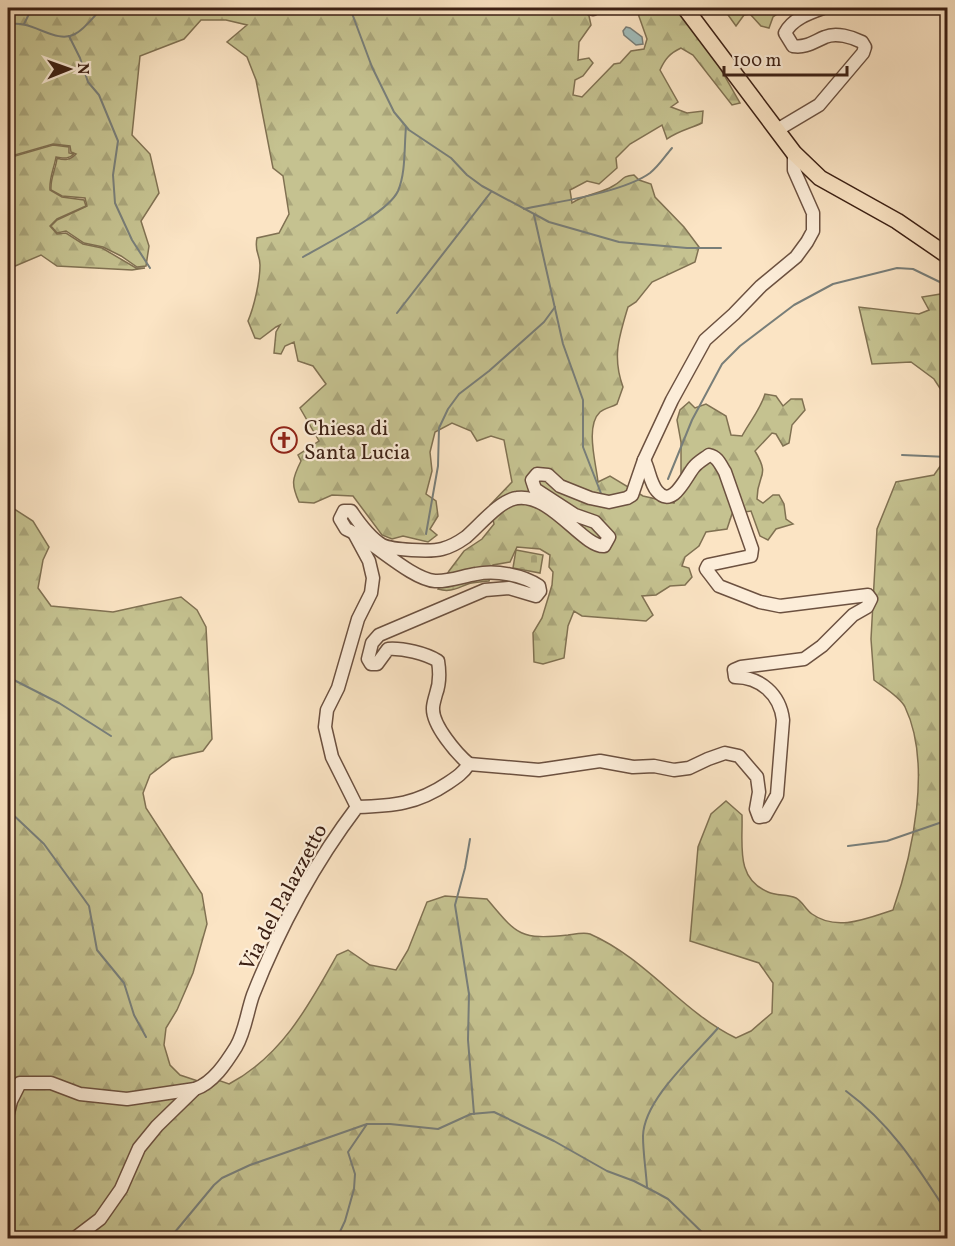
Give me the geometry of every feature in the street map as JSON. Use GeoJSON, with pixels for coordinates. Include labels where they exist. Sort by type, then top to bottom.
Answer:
{"type":"FeatureCollection","features":[{"type":"Feature","properties":{"kind":"main road"},"geometry":{"type":"LineString","coordinates":[[685,8],[794,153],[820,178],[897,221],[948,256]]}},
{"type":"Feature","properties":{"kind":"street"},"geometry":{"type":"LineString","coordinates":[[777,130],[819,105],[863,53],[865,47],[862,42],[835,35],[826,36],[813,44],[793,46],[785,33],[788,27],[804,15],[823,8]]}},
{"type":"Feature","properties":{"kind":"street"},"geometry":{"type":"LineString","coordinates":[[644,460],[656,490],[669,496],[678,492],[694,466],[709,455],[715,456],[718,460],[725,472],[752,549],[751,556],[708,565],[706,569],[720,586],[760,602],[780,606],[868,595],[871,599],[867,607],[853,615],[822,646],[804,659],[741,667],[734,670],[735,677],[755,681],[771,690],[782,709],[777,795],[765,816],[759,817],[756,809],[759,792],[757,777],[739,756],[725,753],[689,768],[674,770],[654,766],[633,767],[600,761],[538,770],[469,764],[449,743],[432,709],[439,685],[438,661],[399,649],[388,650],[377,664],[371,664],[368,658],[369,651],[380,635],[485,590],[509,588],[536,596],[540,591],[539,586],[531,580],[517,576],[479,573],[434,581],[411,572],[343,526],[340,519],[344,511],[351,511],[365,530],[383,545],[406,550],[440,550],[466,537],[494,511],[516,498],[533,499],[566,520],[593,543],[604,546],[609,537],[596,522],[575,515],[558,505],[535,489],[532,480],[537,474],[549,475],[560,486],[573,492],[609,502],[632,495],[644,460],[672,400],[705,340],[760,286],[782,270],[807,242],[813,231],[813,213],[794,170],[794,153]]}},
{"type":"Feature","properties":{"kind":"street"},"geometry":{"type":"LineString","coordinates":[[352,531],[369,561],[374,579],[371,593],[358,619],[338,688],[327,710],[325,727],[332,757],[357,807],[392,806],[412,802],[435,792],[464,772],[469,764]]}},
{"type":"Feature","properties":{"kind":"street","name":"Via del Palazzetto"},"geometry":{"type":"LineString","coordinates":[[75,1239],[100,1219],[121,1188],[140,1148],[157,1126],[195,1089],[213,1078],[237,1046],[254,995],[280,935],[335,837],[357,807]]}},
{"type":"Feature","properties":{"kind":"street"},"geometry":{"type":"LineString","coordinates":[[8,1113],[20,1083],[51,1083],[80,1094],[127,1099],[195,1089]]}},
{"type":"Feature","properties":{"kind":"green space"},"geometry":{"type":"Polygon","coordinates":[[[8,8],[580,8],[589,16],[591,25],[579,42],[578,60],[589,58],[593,63],[583,76],[575,80],[573,95],[582,97],[614,64],[620,63],[631,51],[644,49],[647,39],[636,8],[676,8],[712,54],[740,103],[732,105],[693,55],[681,48],[677,50],[668,57],[660,70],[678,102],[671,107],[687,113],[703,111],[702,123],[667,139],[662,125],[630,144],[616,158],[617,168],[599,184],[587,181],[570,190],[572,203],[608,189],[624,178],[634,175],[639,180],[651,184],[655,197],[684,227],[699,247],[695,262],[652,282],[636,302],[628,307],[617,356],[623,387],[617,404],[600,412],[593,426],[598,482],[610,476],[643,496],[674,503],[681,479],[681,442],[677,420],[680,410],[689,402],[695,408],[706,404],[726,416],[731,435],[742,436],[765,394],[776,396],[783,406],[791,399],[802,399],[805,410],[792,425],[789,443],[783,446],[776,434],[772,433],[755,451],[763,471],[757,499],[763,503],[773,495],[779,495],[784,504],[786,519],[793,524],[776,529],[768,540],[760,536],[751,511],[732,514],[727,529],[706,532],[699,546],[685,557],[682,566],[689,568],[692,577],[685,585],[670,586],[656,595],[642,596],[653,615],[646,621],[582,616],[574,611],[568,626],[564,658],[543,664],[534,662],[533,633],[542,618],[552,585],[553,572],[549,567],[550,555],[540,549],[517,547],[510,562],[493,565],[489,581],[470,583],[450,590],[438,589],[464,551],[482,539],[494,524],[490,505],[512,482],[504,440],[491,436],[477,441],[471,431],[452,423],[435,432],[430,452],[432,471],[426,494],[436,501],[438,516],[430,529],[437,535],[428,542],[403,536],[392,539],[382,535],[353,496],[332,495],[314,503],[299,502],[294,482],[301,461],[298,455],[319,441],[300,408],[326,384],[313,366],[298,361],[294,342],[285,346],[281,354],[274,353],[276,332],[280,325],[260,339],[255,338],[248,321],[259,279],[257,238],[279,233],[289,214],[283,176],[273,168],[256,80],[247,57],[227,42],[247,25],[226,20],[201,20],[184,39],[140,56],[132,135],[150,154],[159,193],[141,221],[149,246],[146,266],[137,267],[121,256],[103,247],[84,243],[66,231],[57,233],[51,226],[57,220],[87,206],[85,198],[62,196],[51,190],[57,158],[72,158],[76,154],[71,152],[70,146],[53,144],[8,157],[8,8]]]}},
{"type":"Feature","properties":{"kind":"green space"},"geometry":{"type":"Polygon","coordinates":[[[723,8],[794,8],[783,10],[773,17],[769,28],[761,26],[750,14],[744,15],[736,26],[723,8]]]}},
{"type":"Feature","properties":{"kind":"green space"},"geometry":{"type":"Polygon","coordinates":[[[53,145],[69,147],[69,153],[74,154],[68,158],[56,157],[50,190],[62,197],[84,200],[86,206],[57,219],[50,226],[57,234],[66,233],[83,244],[102,248],[136,268],[145,268],[132,270],[57,266],[41,255],[8,269],[8,158],[53,145]]]}},
{"type":"Feature","properties":{"kind":"green space"},"geometry":{"type":"Polygon","coordinates":[[[947,293],[947,396],[934,379],[911,362],[872,364],[859,307],[919,314],[929,310],[922,297],[947,293]]]}},
{"type":"Feature","properties":{"kind":"green space"},"geometry":{"type":"Polygon","coordinates":[[[947,434],[947,1238],[79,1238],[159,1128],[215,1079],[229,1084],[248,1072],[279,1044],[316,992],[337,955],[348,950],[370,965],[396,970],[408,950],[427,902],[445,896],[487,899],[513,928],[529,935],[539,937],[590,934],[629,957],[698,1014],[736,1038],[751,1031],[772,1013],[773,983],[759,963],[690,941],[698,847],[711,814],[726,801],[742,815],[743,860],[750,878],[757,886],[771,893],[796,898],[812,914],[832,922],[852,922],[893,910],[913,835],[917,808],[917,754],[913,729],[903,703],[874,680],[871,639],[877,529],[896,482],[934,475],[946,458],[941,440],[947,434]]]}},
{"type":"Feature","properties":{"kind":"green space"},"geometry":{"type":"Polygon","coordinates":[[[8,505],[33,521],[49,547],[43,560],[38,588],[51,606],[113,612],[181,597],[197,610],[206,627],[212,739],[203,751],[172,758],[150,775],[143,793],[146,808],[202,894],[207,924],[193,973],[177,1010],[166,1028],[164,1045],[170,1065],[180,1075],[201,1082],[193,1085],[97,1216],[68,1238],[8,1238],[8,505]]]}},
{"type":"Feature","properties":{"kind":"green space"},"geometry":{"type":"Polygon","coordinates":[[[516,550],[543,555],[540,573],[513,568],[516,550]]]}},
{"type":"Feature","properties":{"kind":"water"},"geometry":{"type":"Polygon","coordinates":[[[626,27],[642,37],[643,44],[636,45],[624,35],[623,31],[626,27]]]}},
{"type":"Feature","properties":{"kind":"waterway"},"geometry":{"type":"LineString","coordinates":[[9,8],[14,23]]}},
{"type":"Feature","properties":{"kind":"waterway"},"geometry":{"type":"LineString","coordinates":[[24,24],[32,8]]}},
{"type":"Feature","properties":{"kind":"waterway"},"geometry":{"type":"LineString","coordinates":[[8,25],[25,25],[51,34],[67,36],[82,29],[102,8]]}},
{"type":"Feature","properties":{"kind":"waterway"},"geometry":{"type":"LineString","coordinates":[[350,8],[372,67],[394,112],[409,130],[451,158],[467,175],[482,186],[549,222],[619,242],[687,248],[721,248]]}},
{"type":"Feature","properties":{"kind":"waterway"},"geometry":{"type":"LineString","coordinates":[[69,36],[88,82],[99,95],[118,141],[113,175],[115,203],[132,240],[150,268]]}},
{"type":"Feature","properties":{"kind":"waterway"},"geometry":{"type":"LineString","coordinates":[[303,257],[369,218],[392,200],[398,191],[402,176],[406,127]]}},
{"type":"Feature","properties":{"kind":"waterway"},"geometry":{"type":"LineString","coordinates":[[524,209],[590,196],[624,186],[650,173],[672,148]]}},
{"type":"Feature","properties":{"kind":"waterway"},"geometry":{"type":"LineString","coordinates":[[397,313],[491,192]]}},
{"type":"Feature","properties":{"kind":"waterway"},"geometry":{"type":"LineString","coordinates":[[534,215],[563,344],[583,400],[583,447],[602,496]]}},
{"type":"Feature","properties":{"kind":"waterway"},"geometry":{"type":"LineString","coordinates":[[668,479],[692,420],[722,364],[740,346],[794,305],[833,284],[897,268],[913,269],[948,286]]}},
{"type":"Feature","properties":{"kind":"waterway"},"geometry":{"type":"LineString","coordinates":[[426,534],[438,466],[439,428],[448,409],[459,394],[489,371],[544,322],[555,307]]}},
{"type":"Feature","properties":{"kind":"waterway"},"geometry":{"type":"LineString","coordinates":[[902,455],[948,457]]}},
{"type":"Feature","properties":{"kind":"waterway"},"geometry":{"type":"LineString","coordinates":[[8,677],[59,703],[111,736]]}},
{"type":"Feature","properties":{"kind":"waterway"},"geometry":{"type":"LineString","coordinates":[[8,810],[44,844],[89,906],[97,950],[124,983],[134,1015],[146,1037]]}},
{"type":"Feature","properties":{"kind":"waterway"},"geometry":{"type":"LineString","coordinates":[[848,846],[887,841],[948,820]]}},
{"type":"Feature","properties":{"kind":"waterway"},"geometry":{"type":"LineString","coordinates":[[470,839],[455,905],[469,994],[468,1040],[474,1114]]}},
{"type":"Feature","properties":{"kind":"waterway"},"geometry":{"type":"LineString","coordinates":[[647,1187],[643,1136],[652,1107],[672,1078],[718,1028]]}},
{"type":"Feature","properties":{"kind":"waterway"},"geometry":{"type":"LineString","coordinates":[[846,1091],[877,1118],[903,1147],[948,1214]]}},
{"type":"Feature","properties":{"kind":"waterway"},"geometry":{"type":"LineString","coordinates":[[170,1238],[214,1185],[222,1178],[250,1165],[367,1124],[438,1129],[471,1114],[494,1112],[554,1141],[607,1171],[634,1181],[668,1199],[708,1238]]}},
{"type":"Feature","properties":{"kind":"waterway"},"geometry":{"type":"LineString","coordinates":[[337,1238],[345,1221],[354,1189],[355,1174],[348,1152],[367,1124]]}},
{"type":"Feature","properties":{"kind":"place","name":"Chiesa di Santa Lucia"},"geometry":{"type":"Point","coordinates":[284,440]}}]}
